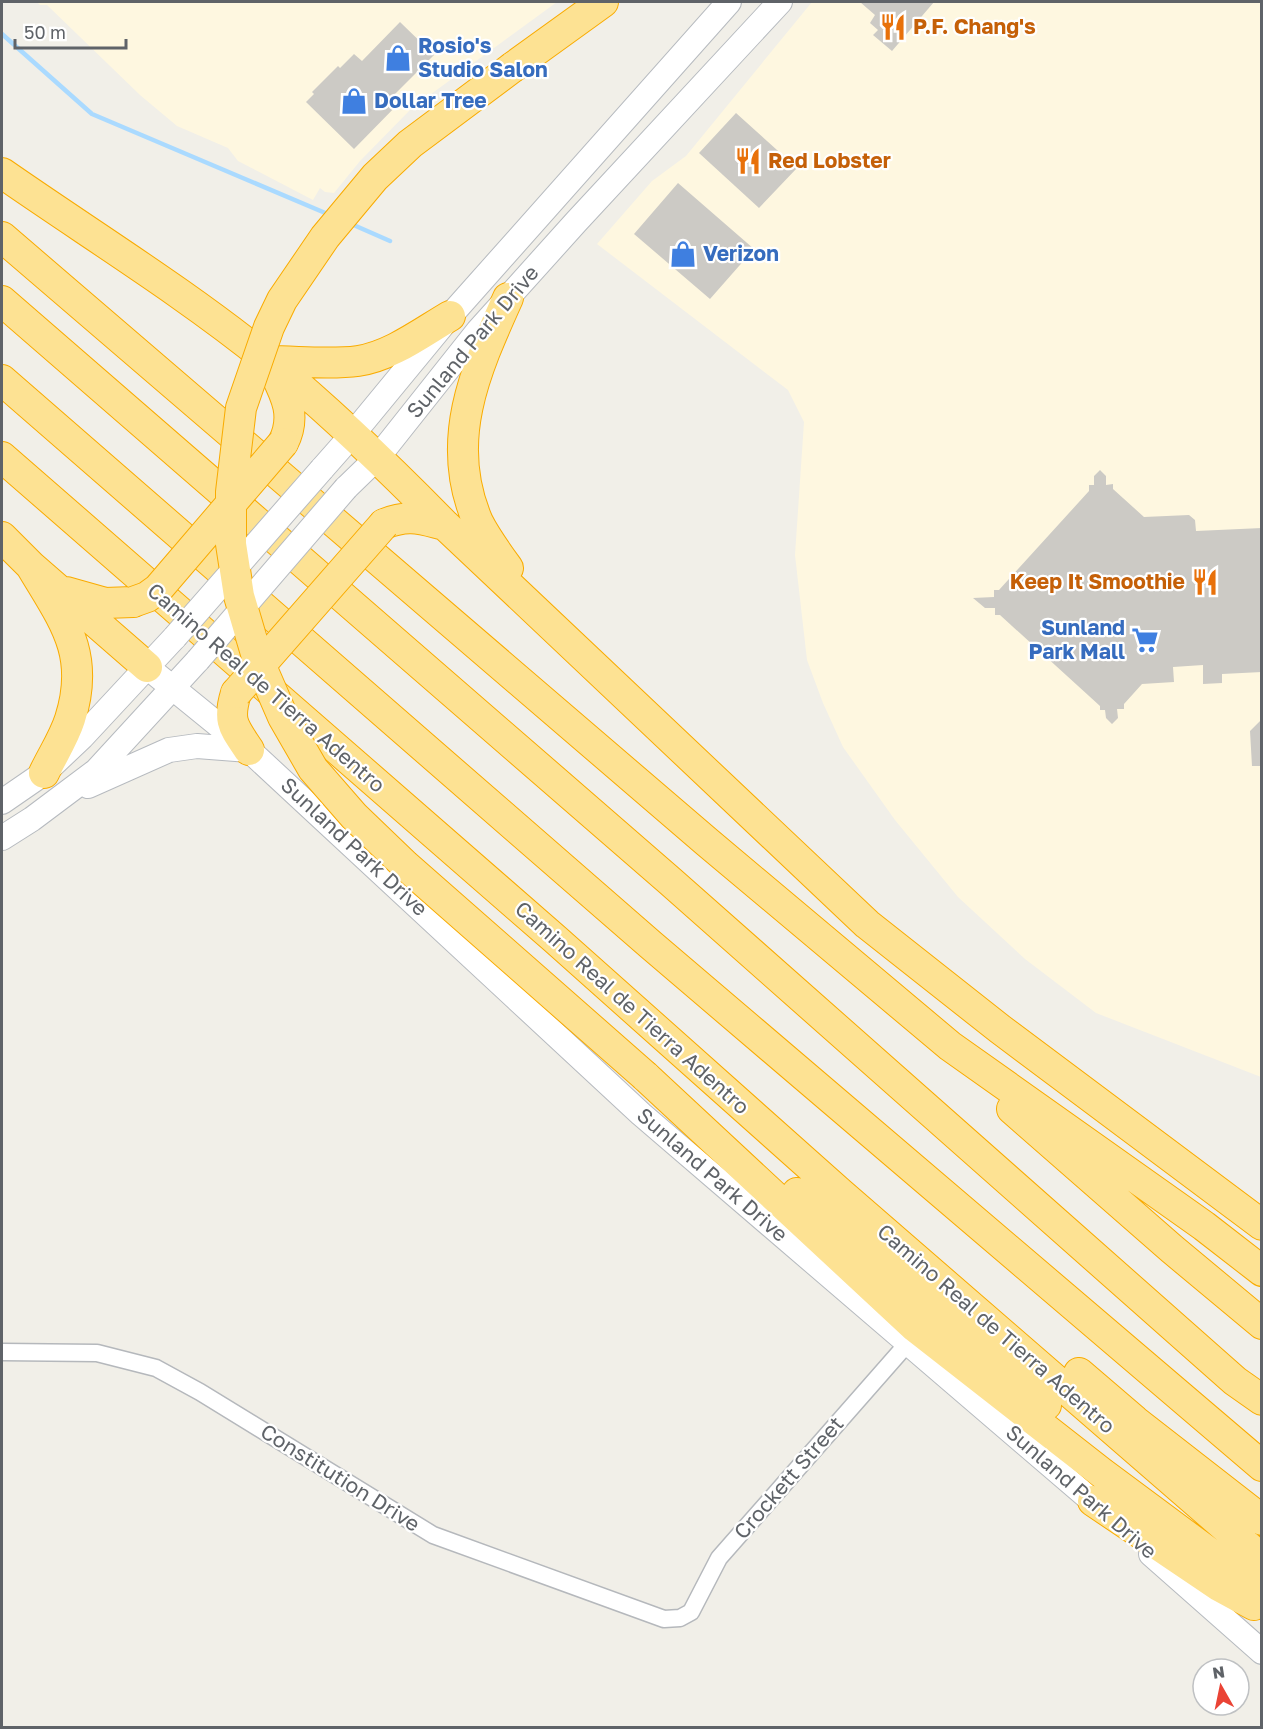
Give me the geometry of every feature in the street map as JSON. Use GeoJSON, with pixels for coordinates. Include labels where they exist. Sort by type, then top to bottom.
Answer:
{"type":"FeatureCollection","features":[{"type":"Feature","properties":{"kind":"highway"},"geometry":{"type":"LineString","coordinates":[[603,2],[410,144],[375,177],[325,237],[282,300],[269,327],[241,408],[231,492],[231,544],[238,596],[257,657],[283,717],[312,769],[354,816],[405,865],[645,1076],[915,1327],[1102,1473],[1262,1592]]}},
{"type":"Feature","properties":{"kind":"highway"},"geometry":{"type":"LineString","coordinates":[[2,173],[140,265],[268,361],[378,457],[445,525],[867,924],[1000,1029],[1262,1225]]}},
{"type":"Feature","properties":{"kind":"highway"},"geometry":{"type":"LineString","coordinates":[[2,237],[707,842],[950,1046],[1195,1219],[1262,1271]]}},
{"type":"Feature","properties":{"kind":"highway"},"geometry":{"type":"LineString","coordinates":[[508,298],[483,353],[470,392],[464,432],[464,475],[474,510],[487,538],[542,617]]}},
{"type":"Feature","properties":{"kind":"highway"},"geometry":{"type":"LineString","coordinates":[[2,302],[660,873],[1235,1381],[1262,1400]]}},
{"type":"Feature","properties":{"kind":"highway"},"geometry":{"type":"LineString","coordinates":[[268,361],[359,361],[402,345],[450,316]]}},
{"type":"Feature","properties":{"kind":"highway"},"geometry":{"type":"LineString","coordinates":[[60,591],[105,603],[133,602],[147,597],[158,589],[284,443],[290,431],[291,416],[286,399],[268,361]]}},
{"type":"Feature","properties":{"kind":"highway"},"geometry":{"type":"LineString","coordinates":[[2,380],[660,952],[1262,1466]]}},
{"type":"Feature","properties":{"kind":"highway","name":"Camino Real de Tierra Adentro"},"geometry":{"type":"LineString","coordinates":[[2,457],[555,939],[840,1193],[1262,1560]]}},
{"type":"Feature","properties":{"kind":"highway"},"geometry":{"type":"LineString","coordinates":[[249,750],[232,723],[232,706],[236,693],[384,524],[400,518],[417,518],[445,525]]}},
{"type":"Feature","properties":{"kind":"highway"},"geometry":{"type":"LineString","coordinates":[[2,537],[31,566],[147,667]]}},
{"type":"Feature","properties":{"kind":"highway"},"geometry":{"type":"LineString","coordinates":[[31,566],[66,625],[76,650],[78,673],[76,696],[70,721],[44,773]]}},
{"type":"Feature","properties":{"kind":"highway"},"geometry":{"type":"LineString","coordinates":[[555,939],[747,1089],[1135,1421],[1262,1520]]}},
{"type":"Feature","properties":{"kind":"highway"},"geometry":{"type":"LineString","coordinates":[[950,1046],[1019,1116],[1262,1324]]}},
{"type":"Feature","properties":{"kind":"highway"},"geometry":{"type":"LineString","coordinates":[[645,1076],[820,1211],[1051,1409],[1155,1491],[1231,1544],[1262,1560]]}},
{"type":"Feature","properties":{"kind":"highway"},"geometry":{"type":"LineString","coordinates":[[1144,1136],[1262,1207]]}},
{"type":"Feature","properties":{"kind":"highway"},"geometry":{"type":"LineString","coordinates":[[1093,1501],[1220,1586],[1262,1608]]}},
{"type":"Feature","properties":{"kind":"main road","name":"Sunland Park Drive"},"geometry":{"type":"LineString","coordinates":[[2,802],[44,773],[82,737],[176,637],[352,435],[450,316],[729,2]]}},
{"type":"Feature","properties":{"kind":"main road","name":"Sunland Park Drive"},"geometry":{"type":"LineString","coordinates":[[2,838],[64,797],[96,771],[198,660],[346,488],[378,457],[478,331],[780,2]]}},
{"type":"Feature","properties":{"kind":"main road","name":"Sunland Park Drive"},"geometry":{"type":"LineString","coordinates":[[147,667],[249,750],[641,1114],[1093,1501],[1262,1652]]}},
{"type":"Feature","properties":{"kind":"main road"},"geometry":{"type":"LineString","coordinates":[[64,797],[169,750],[197,747],[249,750]]}},
{"type":"Feature","properties":{"kind":"street","name":"Crockett Street"},"geometry":{"type":"LineString","coordinates":[[680,1618],[691,1612],[719,1558],[907,1344]]}},
{"type":"Feature","properties":{"kind":"street","name":"Constitution Drive"},"geometry":{"type":"LineString","coordinates":[[2,1352],[97,1353],[156,1368],[217,1401],[433,1535],[664,1619],[680,1618]]}},
{"type":"Feature","properties":{"kind":"shaded area"},"geometry":{"type":"Polygon","coordinates":[[[37,2],[557,2],[412,108],[360,161],[334,193],[325,192],[320,188],[313,200],[238,161],[228,148],[177,126],[140,95],[47,5],[40,5],[37,2]]]}},
{"type":"Feature","properties":{"kind":"shaded area","name":"Sunland Park Mall"},"geometry":{"type":"Polygon","coordinates":[[[812,2],[1261,2],[1261,1077],[1096,1013],[1025,959],[958,897],[895,820],[843,747],[807,660],[795,555],[804,422],[788,390],[597,244],[652,181],[686,156],[812,2]]]}},
{"type":"Feature","properties":{"kind":"building","name":"P.F. Chang's"},"geometry":{"type":"Polygon","coordinates":[[[860,2],[934,2],[892,51],[873,35],[878,30],[870,23],[875,15],[860,2]]]}},
{"type":"Feature","properties":{"kind":"building","name":"Dollar Tree"},"geometry":{"type":"Polygon","coordinates":[[[400,22],[434,55],[395,94],[402,100],[354,149],[306,102],[314,94],[312,92],[338,66],[340,68],[354,54],[362,61],[400,22]]]}},
{"type":"Feature","properties":{"kind":"building","name":"Red Lobster"},"geometry":{"type":"Polygon","coordinates":[[[736,113],[797,168],[759,208],[699,153],[736,113]]]}},
{"type":"Feature","properties":{"kind":"building"},"geometry":{"type":"Polygon","coordinates":[[[678,183],[754,249],[710,299],[634,234],[678,183]]]}},
{"type":"Feature","properties":{"kind":"building","name":"Sunland Park Mall"},"geometry":{"type":"Polygon","coordinates":[[[1100,470],[1106,476],[1106,485],[1113,484],[1113,489],[1144,517],[1189,515],[1195,520],[1196,531],[1262,528],[1262,672],[1222,674],[1222,683],[1203,684],[1203,665],[1173,667],[1174,682],[1142,684],[1124,704],[1124,709],[1117,709],[1118,718],[1112,724],[1106,718],[1105,710],[1100,710],[1100,706],[1000,615],[995,615],[995,608],[985,608],[973,598],[994,597],[994,590],[999,590],[1089,491],[1089,485],[1094,485],[1094,476],[1100,470]]]}},
{"type":"Feature","properties":{"kind":"building"},"geometry":{"type":"Polygon","coordinates":[[[1262,719],[1262,766],[1252,766],[1250,731],[1262,719]]]}},
{"type":"Feature","properties":{"kind":"waterway"},"geometry":{"type":"LineString","coordinates":[[2,34],[92,114],[330,215]]}},
{"type":"Feature","properties":{"kind":"waterway"},"geometry":{"type":"LineString","coordinates":[[349,223],[390,241]]}},
{"type":"Feature","properties":{"kind":"place","name":"P.F. Chang's"},"geometry":{"type":"Point","coordinates":[893,27]}},
{"type":"Feature","properties":{"kind":"place","name":"Rosio's Studio Salon"},"geometry":{"type":"Point","coordinates":[398,58]}},
{"type":"Feature","properties":{"kind":"place","name":"Dollar Tree"},"geometry":{"type":"Point","coordinates":[354,101]}},
{"type":"Feature","properties":{"kind":"place","name":"Red Lobster"},"geometry":{"type":"Point","coordinates":[748,161]}},
{"type":"Feature","properties":{"kind":"place","name":"Verizon"},"geometry":{"type":"Point","coordinates":[683,254]}},
{"type":"Feature","properties":{"kind":"place","name":"Keep It Smoothie"},"geometry":{"type":"Point","coordinates":[1205,582]}},
{"type":"Feature","properties":{"kind":"place","name":"Sunland Park Mall"},"geometry":{"type":"Point","coordinates":[1145,640]}}]}
